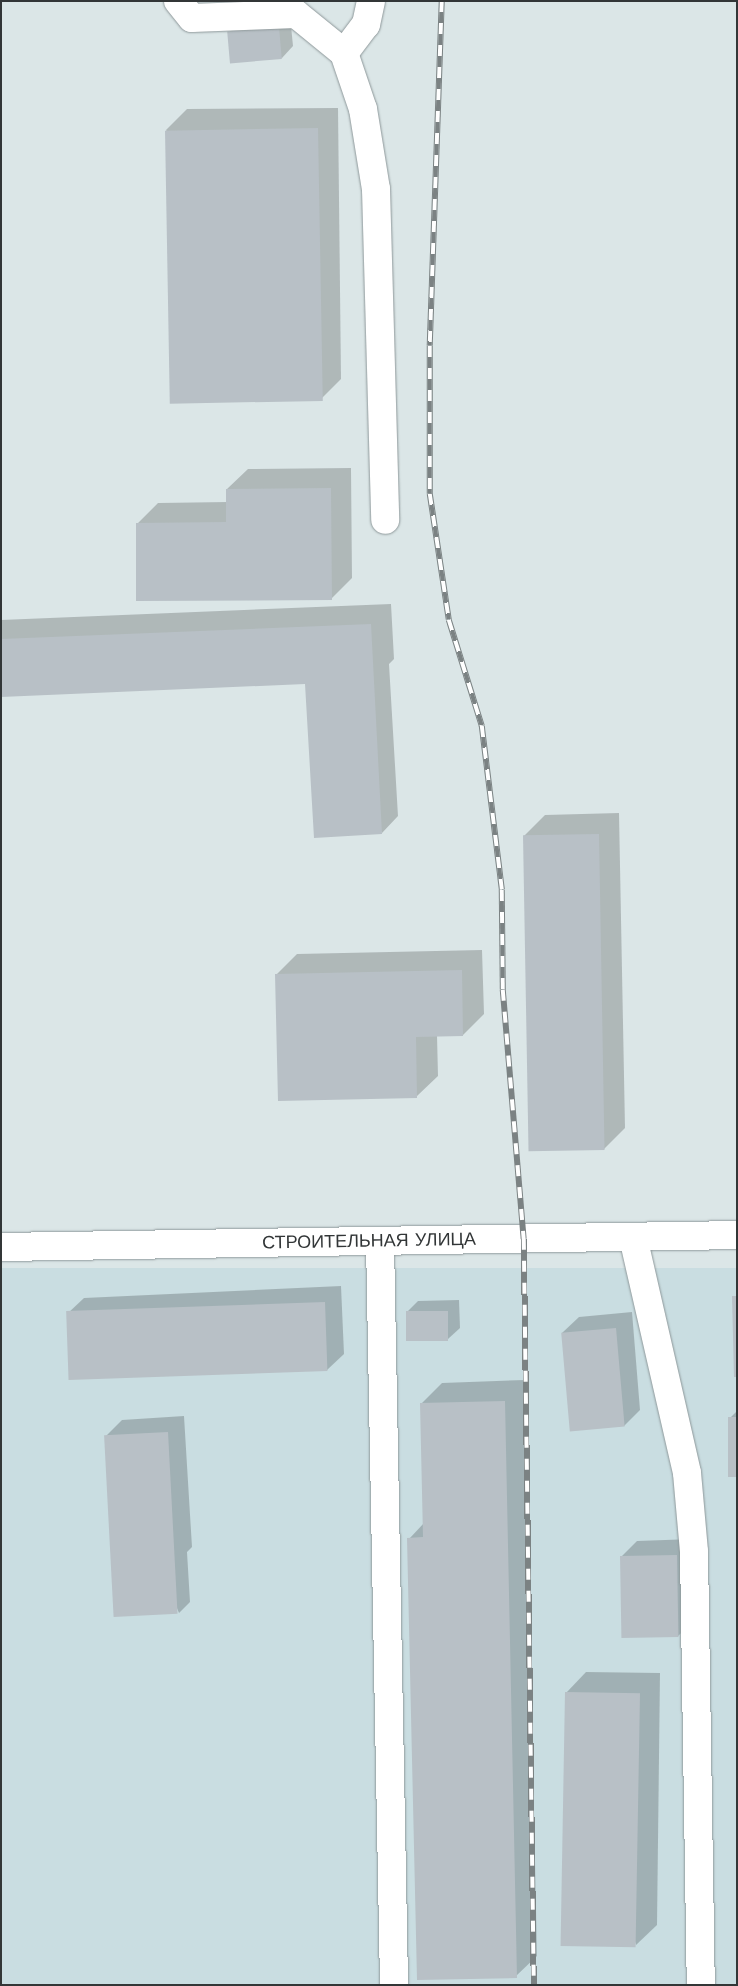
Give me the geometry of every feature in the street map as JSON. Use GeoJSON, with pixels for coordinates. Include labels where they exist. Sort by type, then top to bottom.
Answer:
{"type":"FeatureCollection","features":[{"type":"Feature","properties":{"kind":"street"},"geometry":{"type":"LineString","coordinates":[[178,1],[192,18],[296,14],[344,53],[363,109],[376,189],[385,520]]}},
{"type":"Feature","properties":{"kind":"street"},"geometry":{"type":"LineString","coordinates":[[344,53],[366,24],[371,1]]}},
{"type":"Feature","properties":{"kind":"street","name":"СТРОИТЕЛЬНАЯ УЛИЦА"},"geometry":{"type":"LineString","coordinates":[[1,1248],[737,1236]]}},
{"type":"Feature","properties":{"kind":"street"},"geometry":{"type":"LineString","coordinates":[[633,1237],[687,1473],[694,1552],[701,1985]]}},
{"type":"Feature","properties":{"kind":"street"},"geometry":{"type":"LineString","coordinates":[[380,1241],[394,1985]]}},
{"type":"Feature","properties":{"kind":"shaded area"},"geometry":{"type":"Polygon","coordinates":[[[1,1268],[737,1268],[737,1985],[1,1985],[1,1268]]]}},
{"type":"Feature","properties":{"kind":"building"},"geometry":{"type":"Polygon","coordinates":[[[279,27],[282,59],[230,63],[227,32],[279,27]]]}},
{"type":"Feature","properties":{"kind":"building"},"geometry":{"type":"Polygon","coordinates":[[[318,128],[323,401],[170,404],[165,131],[318,128]]]}},
{"type":"Feature","properties":{"kind":"building"},"geometry":{"type":"Polygon","coordinates":[[[331,488],[332,600],[136,601],[136,523],[226,522],[226,489],[331,488]]]}},
{"type":"Feature","properties":{"kind":"building"},"geometry":{"type":"Polygon","coordinates":[[[371,624],[382,834],[314,838],[305,684],[1,697],[1,639],[371,624]]]}},
{"type":"Feature","properties":{"kind":"building"},"geometry":{"type":"Polygon","coordinates":[[[599,834],[605,1150],[529,1151],[523,835],[599,834]]]}},
{"type":"Feature","properties":{"kind":"building"},"geometry":{"type":"Polygon","coordinates":[[[462,970],[463,1036],[416,1037],[417,1098],[278,1101],[275,974],[462,970]]]}},
{"type":"Feature","properties":{"kind":"building"},"geometry":{"type":"Polygon","coordinates":[[[732,1296],[737,1296],[737,1377],[734,1377],[732,1296]]]}},
{"type":"Feature","properties":{"kind":"building"},"geometry":{"type":"Polygon","coordinates":[[[325,1302],[327,1371],[69,1380],[66,1311],[325,1302]]]}},
{"type":"Feature","properties":{"kind":"building"},"geometry":{"type":"Polygon","coordinates":[[[406,1311],[448,1311],[448,1341],[406,1341],[406,1311]]]}},
{"type":"Feature","properties":{"kind":"building"},"geometry":{"type":"Polygon","coordinates":[[[616,1328],[625,1427],[570,1431],[561,1333],[616,1328]]]}},
{"type":"Feature","properties":{"kind":"building"},"geometry":{"type":"Polygon","coordinates":[[[505,1401],[517,1978],[417,1980],[407,1538],[423,1537],[420,1403],[505,1401]]]}},
{"type":"Feature","properties":{"kind":"building"},"geometry":{"type":"Polygon","coordinates":[[[728,1417],[737,1417],[737,1477],[728,1477],[728,1417]]]}},
{"type":"Feature","properties":{"kind":"building"},"geometry":{"type":"Polygon","coordinates":[[[168,1432],[178,1614],[114,1617],[104,1435],[168,1432]]]}},
{"type":"Feature","properties":{"kind":"building"},"geometry":{"type":"Polygon","coordinates":[[[677,1555],[678,1637],[621,1638],[620,1556],[677,1555]]]}},
{"type":"Feature","properties":{"kind":"building"},"geometry":{"type":"Polygon","coordinates":[[[565,1692],[640,1693],[636,1947],[561,1946],[565,1692]]]}},
{"type":"Feature","properties":{"kind":"railway"},"geometry":{"type":"LineString","coordinates":[[442,1],[430,346],[430,494],[449,620],[482,726],[502,890],[503,990],[524,1239],[534,1985]]}}]}
